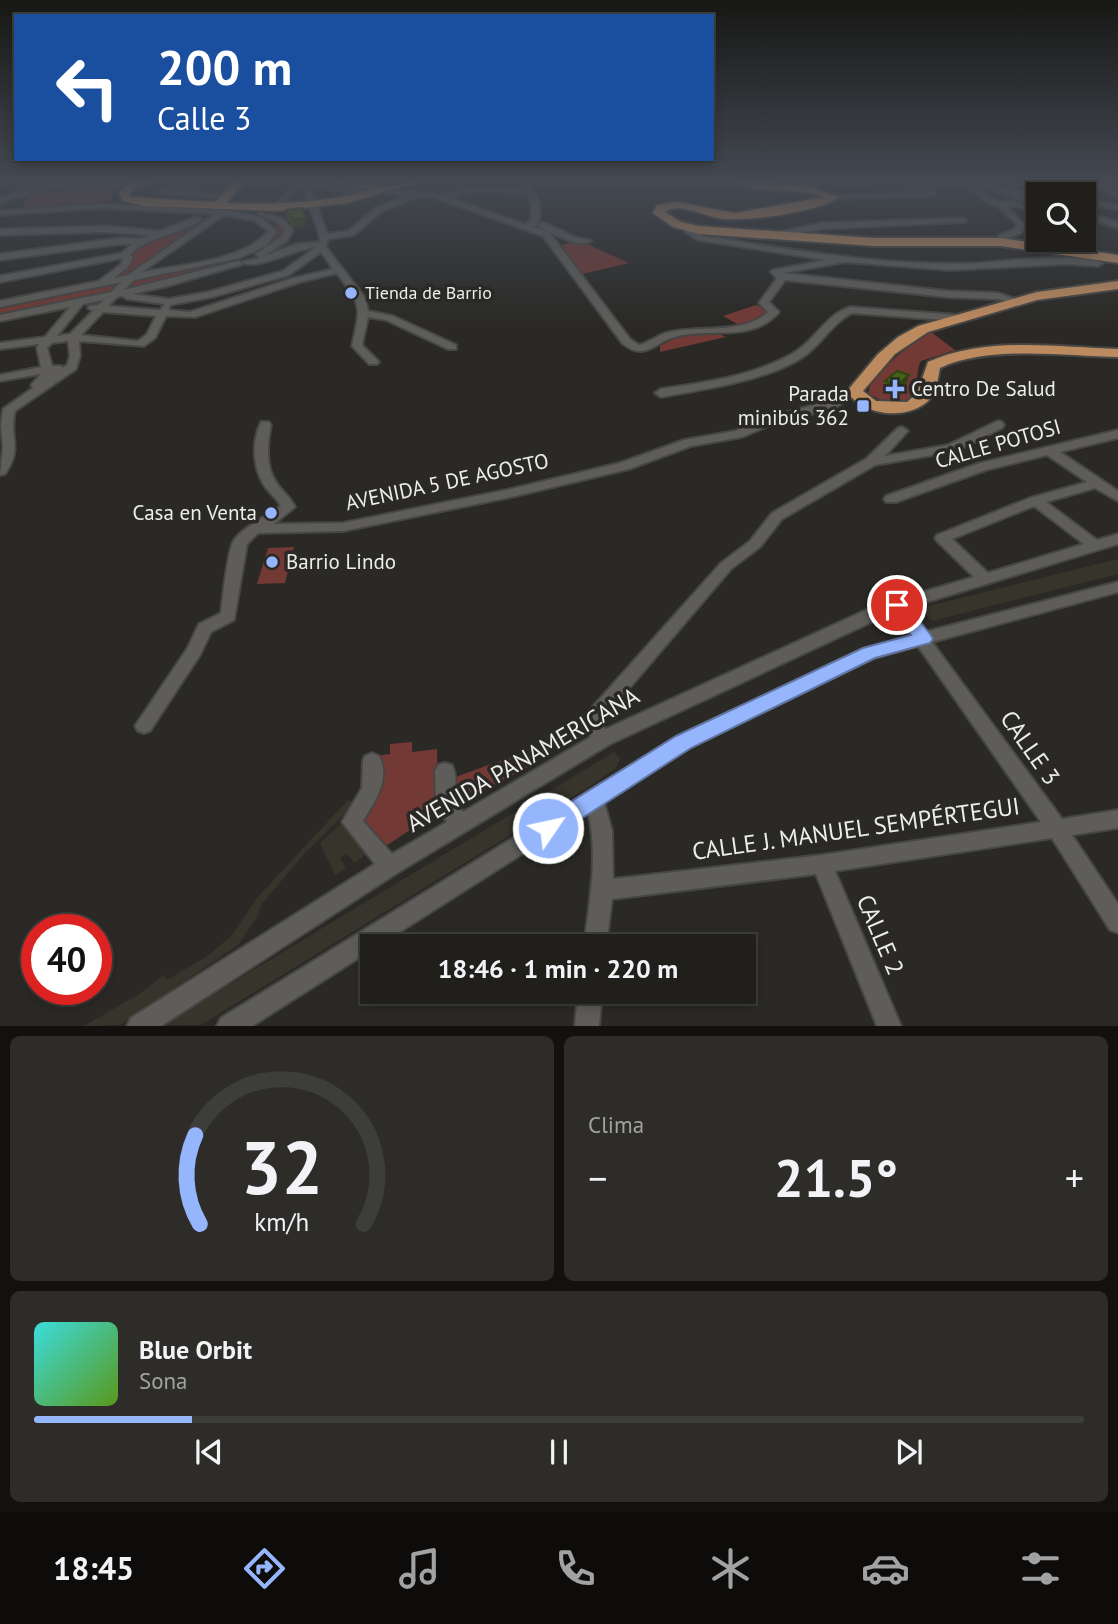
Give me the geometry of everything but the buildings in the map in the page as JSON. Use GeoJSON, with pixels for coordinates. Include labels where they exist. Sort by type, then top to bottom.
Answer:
{"type":"FeatureCollection","features":[{"type":"Feature","properties":{"kind":"main road"},"geometry":{"type":"LineString","coordinates":[[689,228],[874,242],[1000,242],[1118,259]]}},
{"type":"Feature","properties":{"kind":"main road"},"geometry":{"type":"LineString","coordinates":[[1118,285],[1073,289],[1016,301],[958,318],[904,339],[872,368],[855,391],[860,400],[870,404],[912,406],[925,395],[933,366],[956,356],[1118,353]]}},
{"type":"Feature","properties":{"kind":"street"},"geometry":{"type":"LineString","coordinates":[[3,255],[120,241],[140,242],[177,228]]}},
{"type":"Feature","properties":{"kind":"street"},"geometry":{"type":"LineString","coordinates":[[0,471],[10,450],[2,435],[9,410],[72,368],[75,356],[73,337],[144,265],[193,228]]}},
{"type":"Feature","properties":{"kind":"street"},"geometry":{"type":"LineString","coordinates":[[0,304],[247,252],[272,235],[269,228]]}},
{"type":"Feature","properties":{"kind":"street"},"geometry":{"type":"LineString","coordinates":[[0,318],[161,285],[246,262],[284,240],[289,230],[287,228]]}},
{"type":"Feature","properties":{"kind":"street"},"geometry":{"type":"LineString","coordinates":[[319,228],[323,243],[356,292],[364,313],[357,346],[373,362]]}},
{"type":"Feature","properties":{"kind":"street"},"geometry":{"type":"LineString","coordinates":[[246,262],[254,263],[300,246],[323,243],[351,233],[357,228]]}},
{"type":"Feature","properties":{"kind":"street"},"geometry":{"type":"LineString","coordinates":[[535,228],[556,243],[575,276],[634,348],[645,349],[674,334],[728,330],[769,317],[774,312],[764,303],[782,277]]}},
{"type":"Feature","properties":{"kind":"street"},"geometry":{"type":"LineString","coordinates":[[539,228],[588,241]]}},
{"type":"Feature","properties":{"kind":"street"},"geometry":{"type":"LineString","coordinates":[[689,228],[691,234],[710,240],[840,259],[950,267],[1068,261],[1098,263]]}},
{"type":"Feature","properties":{"kind":"street"},"geometry":{"type":"LineString","coordinates":[[739,233],[793,234],[803,228]]}},
{"type":"Feature","properties":{"kind":"street"},"geometry":{"type":"LineString","coordinates":[[1000,242],[1002,237],[1018,232],[1020,228]]}},
{"type":"Feature","properties":{"kind":"street"},"geometry":{"type":"LineString","coordinates":[[0,232],[106,229],[164,234]]}},
{"type":"Feature","properties":{"kind":"street"},"geometry":{"type":"LineString","coordinates":[[556,243],[573,239]]}},
{"type":"Feature","properties":{"kind":"street"},"geometry":{"type":"LineString","coordinates":[[0,279],[125,255],[140,242]]}},
{"type":"Feature","properties":{"kind":"street"},"geometry":{"type":"LineString","coordinates":[[115,294],[169,302],[209,295],[285,273],[323,243]]}},
{"type":"Feature","properties":{"kind":"street"},"geometry":{"type":"LineString","coordinates":[[103,283],[104,279],[127,261],[125,255]]}},
{"type":"Feature","properties":{"kind":"street"},"geometry":{"type":"LineString","coordinates":[[840,259],[841,261],[836,263],[776,272],[782,277],[947,294],[998,296],[1016,301]]}},
{"type":"Feature","properties":{"kind":"street"},"geometry":{"type":"LineString","coordinates":[[77,304],[162,315],[202,313],[297,280],[339,270]]}},
{"type":"Feature","properties":{"kind":"street"},"geometry":{"type":"LineString","coordinates":[[161,285],[169,302]]}},
{"type":"Feature","properties":{"kind":"street"},"geometry":{"type":"LineString","coordinates":[[0,346],[73,337],[140,344],[149,339],[169,302]]}},
{"type":"Feature","properties":{"kind":"street"},"geometry":{"type":"LineString","coordinates":[[48,368],[41,355],[48,338],[77,304]]}},
{"type":"Feature","properties":{"kind":"street"},"geometry":{"type":"LineString","coordinates":[[661,393],[788,361],[814,345],[840,315],[850,310],[958,318]]}},
{"type":"Feature","properties":{"kind":"street"},"geometry":{"type":"LineString","coordinates":[[364,313],[389,318],[452,347]]}},
{"type":"Feature","properties":{"kind":"street"},"geometry":{"type":"LineString","coordinates":[[0,410],[43,380],[48,368]]}},
{"type":"Feature","properties":{"kind":"street"},"geometry":{"type":"LineString","coordinates":[[0,378],[48,368],[72,368]]}},
{"type":"Feature","properties":{"kind":"street","name":"AVENIDA 5 DE AGOSTO"},"geometry":{"type":"LineString","coordinates":[[258,529],[324,529],[394,519],[624,466],[688,443],[738,434],[764,423],[832,404],[855,391]]}},
{"type":"Feature","properties":{"kind":"street","name":"AVENIDA 5 DE AGOSTO"},"geometry":{"type":"LineString","coordinates":[[832,404],[870,404]]}},
{"type":"Feature","properties":{"kind":"street"},"geometry":{"type":"LineString","coordinates":[[144,726],[194,651],[205,628],[228,616],[240,543],[246,534],[258,529],[288,507],[271,486],[262,459],[260,447],[265,425]]}},
{"type":"Feature","properties":{"kind":"street"},"geometry":{"type":"LineString","coordinates":[[871,462],[951,447],[998,425]]}},
{"type":"Feature","properties":{"kind":"street"},"geometry":{"type":"LineString","coordinates":[[603,738],[592,725],[594,716],[726,566],[755,544],[780,513],[871,462],[902,431]]}},
{"type":"Feature","properties":{"kind":"street","name":"CALLE POTOSI"},"geometry":{"type":"LineString","coordinates":[[891,499],[982,467],[1118,434]]}},
{"type":"Feature","properties":{"kind":"street"},"geometry":{"type":"LineString","coordinates":[[1048,450],[1118,496]]}},
{"type":"Feature","properties":{"kind":"street"},"geometry":{"type":"LineString","coordinates":[[985,579],[942,538],[1035,501],[1098,483]]}},
{"type":"Feature","properties":{"kind":"street"},"geometry":{"type":"LineString","coordinates":[[1035,501],[1095,546]]}},
{"type":"Feature","properties":{"kind":"street","name":"AVENIDA PANAMERICANA"},"geometry":{"type":"LineString","coordinates":[[139,1026],[390,866],[603,738],[852,622],[897,605],[1118,540]]}},
{"type":"Feature","properties":{"kind":"street"},"geometry":{"type":"LineString","coordinates":[[229,1026],[684,742],[869,653],[1118,587]]}},
{"type":"Feature","properties":{"kind":"street","name":"CALLE 3"},"geometry":{"type":"LineString","coordinates":[[897,605],[1056,827],[1118,923]]}},
{"type":"Feature","properties":{"kind":"street"},"geometry":{"type":"LineString","coordinates":[[372,761],[372,789],[352,822],[390,866]]}},
{"type":"Feature","properties":{"kind":"street"},"geometry":{"type":"LineString","coordinates":[[444,771],[446,806],[461,824]]}},
{"type":"Feature","properties":{"kind":"street"},"geometry":{"type":"LineString","coordinates":[[592,798],[601,819],[601,890],[596,934]]}},
{"type":"Feature","properties":{"kind":"street","name":"CALLE J. MANUEL SEMPÉRTEGUI"},"geometry":{"type":"LineString","coordinates":[[601,890],[822,864],[1118,819]]}},
{"type":"Feature","properties":{"kind":"street","name":"CALLE 2"},"geometry":{"type":"LineString","coordinates":[[822,864],[889,1026]]}},
{"type":"Feature","properties":{"kind":"street"},"geometry":{"type":"LineString","coordinates":[[587,1026],[589,1004]]}},
{"type":"Feature","properties":{"kind":"shaded area"},"geometry":{"type":"Polygon","coordinates":[[[197,228],[139,266],[129,276],[109,280],[132,262],[131,255],[152,240],[197,228]]]}},
{"type":"Feature","properties":{"kind":"shaded area"},"geometry":{"type":"Polygon","coordinates":[[[276,228],[283,228],[284,234],[281,239],[251,254],[180,279],[140,287],[129,286],[136,280],[249,254],[274,238],[276,228]]]}},
{"type":"Feature","properties":{"kind":"shaded area"},"geometry":{"type":"Polygon","coordinates":[[[573,241],[587,244],[629,263],[578,275],[560,246],[573,241]]]}},
{"type":"Feature","properties":{"kind":"shaded area"},"geometry":{"type":"Polygon","coordinates":[[[120,283],[114,292],[0,318],[0,309],[120,283]]]}},
{"type":"Feature","properties":{"kind":"shaded area"},"geometry":{"type":"Polygon","coordinates":[[[756,305],[768,310],[768,314],[739,325],[723,316],[756,305]]]}},
{"type":"Feature","properties":{"kind":"shaded area"},"geometry":{"type":"Polygon","coordinates":[[[931,332],[955,350],[921,361],[915,392],[910,402],[887,403],[869,394],[875,378],[883,369],[931,332]]]}},
{"type":"Feature","properties":{"kind":"shaded area"},"geometry":{"type":"Polygon","coordinates":[[[718,333],[726,337],[660,352],[660,346],[681,335],[718,333]]]}},
{"type":"Feature","properties":{"kind":"shaded area"},"geometry":{"type":"Polygon","coordinates":[[[294,547],[285,583],[257,584],[268,548],[294,547]]]}},
{"type":"Feature","properties":{"kind":"shaded area"},"geometry":{"type":"Polygon","coordinates":[[[1118,559],[1118,574],[932,621],[920,608],[1118,559]]]}},
{"type":"Feature","properties":{"kind":"shaded area"},"geometry":{"type":"Polygon","coordinates":[[[412,742],[412,752],[437,749],[438,811],[386,846],[360,823],[375,756],[390,754],[390,744],[412,742]]]}},
{"type":"Feature","properties":{"kind":"shaded area"},"geometry":{"type":"Polygon","coordinates":[[[524,752],[532,765],[457,805],[453,778],[524,752]]]}},
{"type":"Feature","properties":{"kind":"shaded area"},"geometry":{"type":"Polygon","coordinates":[[[614,752],[620,759],[616,768],[595,783],[201,1025],[162,1025],[614,752]]]}},
{"type":"Feature","properties":{"kind":"shaded area"},"geometry":{"type":"Polygon","coordinates":[[[348,800],[355,804],[301,857],[262,904],[258,911],[260,912],[238,945],[120,1025],[84,1026],[138,995],[164,975],[167,980],[209,955],[231,936],[257,898],[348,800]]]}},
{"type":"Feature","properties":{"kind":"shaded area"},"geometry":{"type":"Polygon","coordinates":[[[341,824],[369,852],[355,863],[346,854],[340,858],[346,868],[335,875],[320,843],[341,824]]]}},
{"type":"Feature","properties":{"kind":"place","name":"Tienda de Barrio"},"geometry":{"type":"Point","coordinates":[351,293]}},
{"type":"Feature","properties":{"kind":"place","name":"Centro De Salud"},"geometry":{"type":"Point","coordinates":[895,389]}},
{"type":"Feature","properties":{"kind":"place","name":"Parada minibús 362"},"geometry":{"type":"Point","coordinates":[863,406]}},
{"type":"Feature","properties":{"kind":"place","name":"Casa en Venta"},"geometry":{"type":"Point","coordinates":[271,513]}},
{"type":"Feature","properties":{"kind":"place","name":"Barrio Lindo"},"geometry":{"type":"Point","coordinates":[272,562]}},
{"type":"Feature","properties":{"kind":"route"},"geometry":{"type":"LineString","coordinates":[[548,828],[684,742],[869,653],[923,639],[897,605]]}}]}
